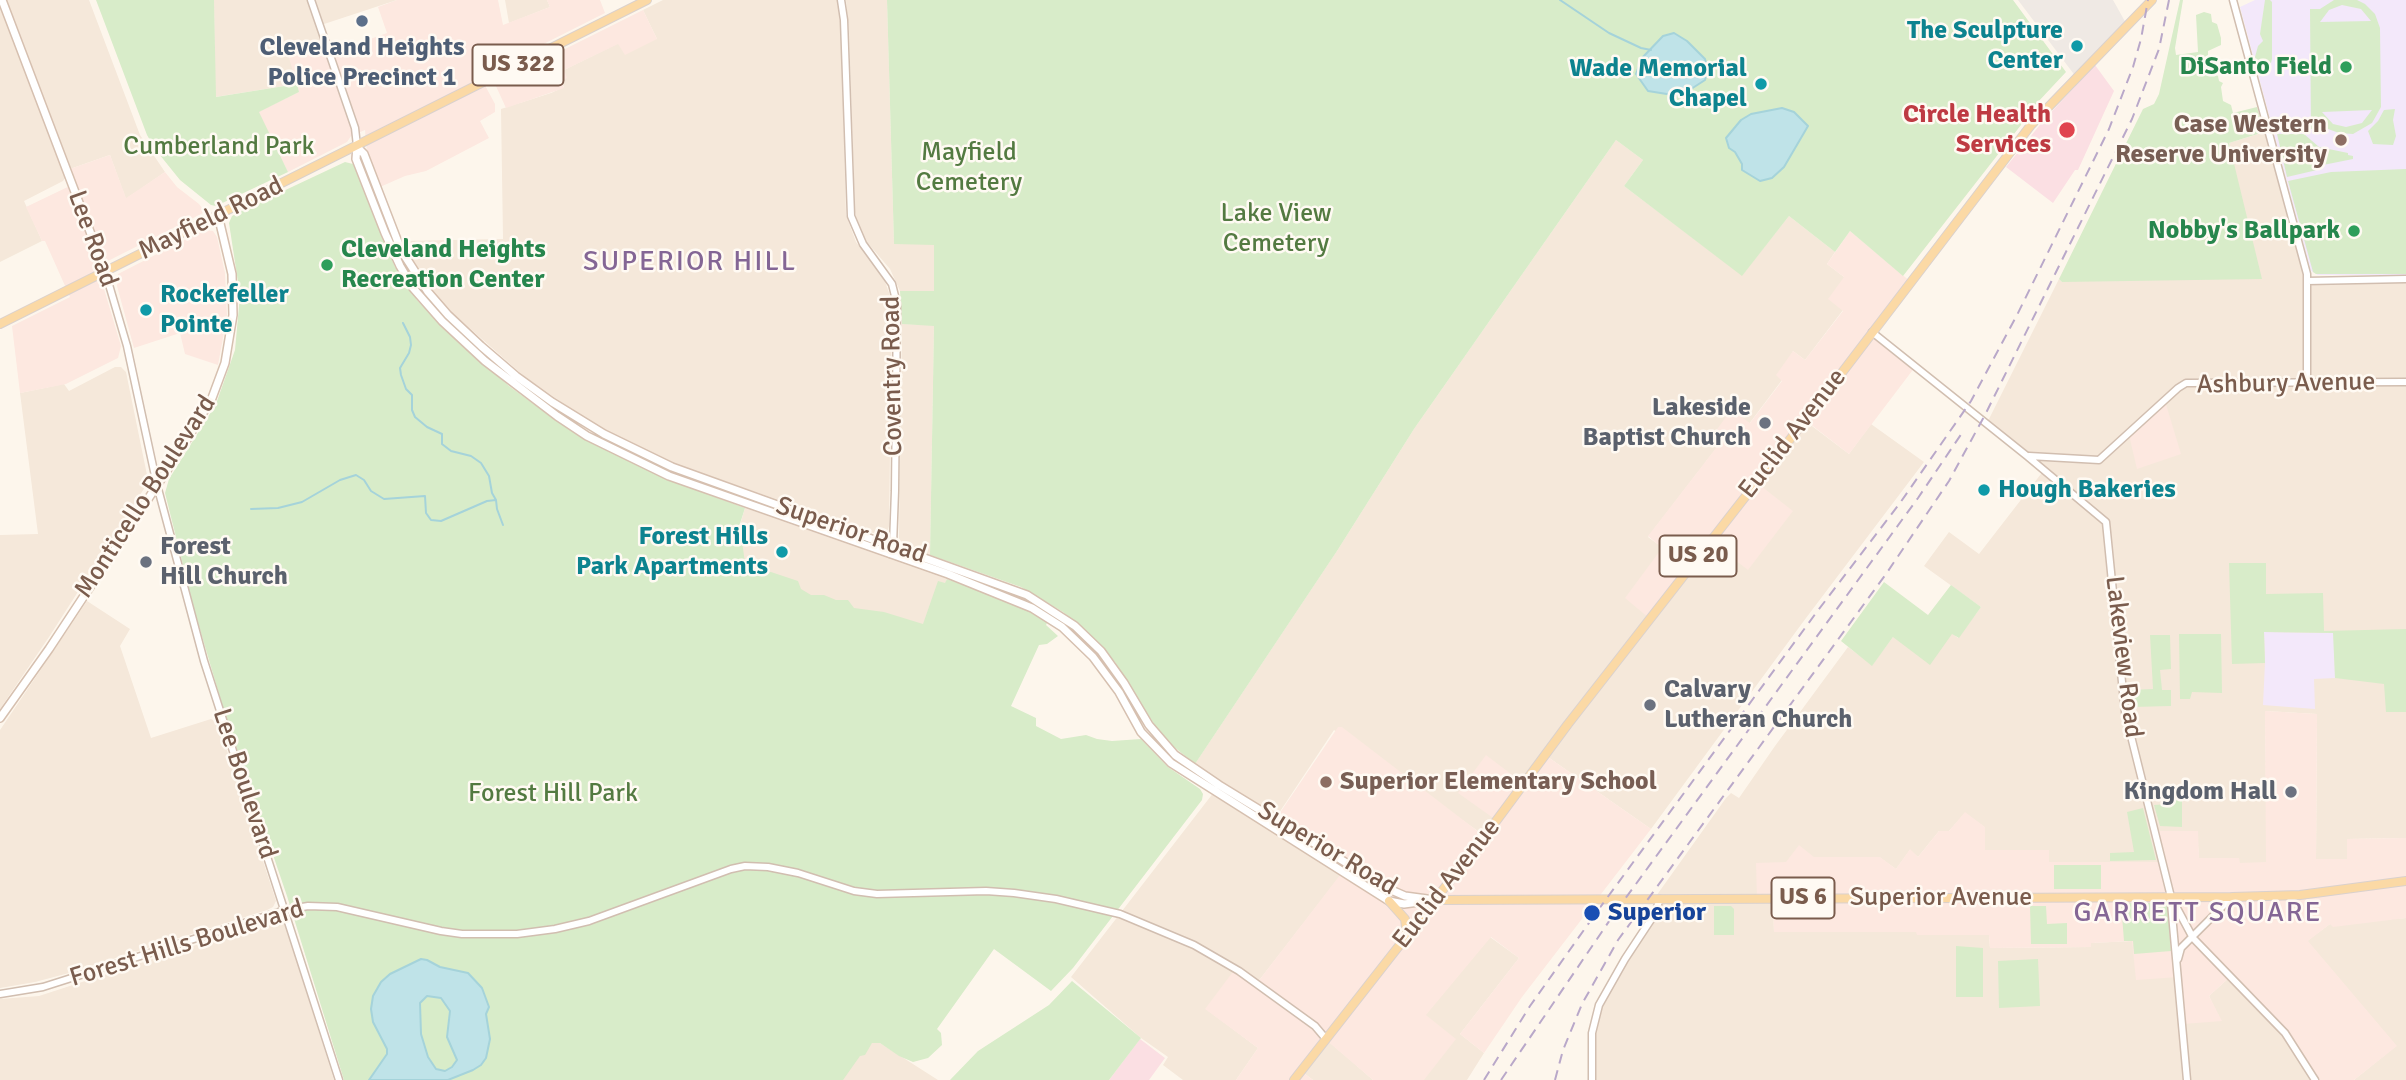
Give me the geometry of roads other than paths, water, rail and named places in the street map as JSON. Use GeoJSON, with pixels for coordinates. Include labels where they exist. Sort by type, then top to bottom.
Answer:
{"type":"FeatureCollection","features":[{"type":"Feature","properties":{"kind":"main road","name":"Lee Road"},"geometry":{"type":"LineString","coordinates":[[2,0],[105,271]]}},
{"type":"Feature","properties":{"kind":"main road","name":"Mayfield Road"},"geometry":{"type":"LineString","coordinates":[[0,324],[647,0]]}},
{"type":"Feature","properties":{"kind":"main road","name":"Euclid Avenue"},"geometry":{"type":"LineString","coordinates":[[1294,1080],[2031,125],[2152,0]]}},
{"type":"Feature","properties":{"kind":"main road","name":"Superior Road"},"geometry":{"type":"LineString","coordinates":[[356,146],[356,159],[373,190],[400,266],[413,288],[442,321],[494,368],[557,416],[587,436],[669,476],[1003,595],[1032,608],[1062,627],[1093,657],[1123,690],[1158,738],[1192,768],[1389,889],[1434,900]]}},
{"type":"Feature","properties":{"kind":"main road","name":"Monticello Boulevard"},"geometry":{"type":"LineString","coordinates":[[0,719],[208,406],[229,348],[233,326],[230,263],[218,215]]}},
{"type":"Feature","properties":{"kind":"main road","name":"Superior Road"},"geometry":{"type":"LineString","coordinates":[[389,232],[421,282],[449,315],[508,369],[552,402],[604,434],[672,467],[1027,594],[1075,626],[1101,651],[1123,690],[1141,732],[1171,763],[1389,901],[1404,904],[1434,900]]}},
{"type":"Feature","properties":{"kind":"main road"},"geometry":{"type":"LineString","coordinates":[[413,288],[421,282]]}},
{"type":"Feature","properties":{"kind":"main road","name":"Superior Avenue"},"geometry":{"type":"LineString","coordinates":[[1434,900],[2231,897],[2300,895],[2406,881]]}},
{"type":"Feature","properties":{"kind":"main road"},"geometry":{"type":"LineString","coordinates":[[1389,901],[1405,919],[1407,935]]}},
{"type":"Feature","properties":{"kind":"street","name":"Superior Road"},"geometry":{"type":"LineString","coordinates":[[312,0],[355,128],[356,146]]}},
{"type":"Feature","properties":{"kind":"street","name":"Coventry Road"},"geometry":{"type":"LineString","coordinates":[[841,0],[851,216],[863,244],[892,284],[897,304],[893,545],[890,554]]}},
{"type":"Feature","properties":{"kind":"street"},"geometry":{"type":"LineString","coordinates":[[2234,0],[2301,249],[2307,281],[2307,383]]}},
{"type":"Feature","properties":{"kind":"street","name":"Lee Road"},"geometry":{"type":"LineString","coordinates":[[105,271],[127,346],[157,485]]}},
{"type":"Feature","properties":{"kind":"street"},"geometry":{"type":"LineString","coordinates":[[2307,281],[2406,279]]}},
{"type":"Feature","properties":{"kind":"street","name":"Lakeview Road"},"geometry":{"type":"LineString","coordinates":[[1872,332],[2027,456],[2107,525],[2125,712],[2171,897],[2193,938],[2285,1033],[2315,1080]]}},
{"type":"Feature","properties":{"kind":"street","name":"Ashbury Avenue"},"geometry":{"type":"LineString","coordinates":[[2027,456],[2099,460],[2186,383],[2406,382]]}},
{"type":"Feature","properties":{"kind":"street","name":"Lee Boulevard"},"geometry":{"type":"LineString","coordinates":[[157,485],[220,713],[339,1080]]}},
{"type":"Feature","properties":{"kind":"street"},"geometry":{"type":"LineString","coordinates":[[1093,657],[1101,651]]}},
{"type":"Feature","properties":{"kind":"street","name":"Forest Hills Boulevard"},"geometry":{"type":"LineString","coordinates":[[0,994],[43,987],[285,910],[308,906],[337,907],[462,934],[517,934],[555,929],[589,920],[716,873],[745,866],[782,869],[854,891],[877,894],[986,891],[1014,893],[1056,899],[1119,914],[1194,945],[1265,989],[1315,1026],[1326,1039]]}},
{"type":"Feature","properties":{"kind":"street"},"geometry":{"type":"LineString","coordinates":[[2171,897],[2187,1080]]}},
{"type":"Feature","properties":{"kind":"street"},"geometry":{"type":"LineString","coordinates":[[2177,964],[2179,951],[2231,897]]}},
{"type":"Feature","properties":{"kind":"street"},"geometry":{"type":"LineString","coordinates":[[1592,1080],[1592,1032],[1599,1005],[1654,915],[1660,899]]}},
{"type":"Feature","properties":{"kind":"water"},"geometry":{"type":"Polygon","coordinates":[[[1674,33],[1687,41],[1705,59],[1708,70],[1705,80],[1688,91],[1673,95],[1648,91],[1636,74],[1642,58],[1663,36],[1674,33]]]}},
{"type":"Feature","properties":{"kind":"water"},"geometry":{"type":"Polygon","coordinates":[[[1782,108],[1794,112],[1808,126],[1784,167],[1772,178],[1760,181],[1742,170],[1742,164],[1735,152],[1729,148],[1726,138],[1741,120],[1751,114],[1782,108]]]}},
{"type":"Feature","properties":{"kind":"water"},"geometry":{"type":"Polygon","coordinates":[[[421,959],[440,967],[468,973],[482,988],[489,1007],[486,1014],[490,1039],[486,1058],[481,1065],[448,1080],[369,1080],[387,1054],[373,1022],[371,1009],[373,996],[381,982],[390,974],[421,959]],[[427,996],[420,1003],[421,1034],[428,1057],[436,1069],[445,1071],[457,1060],[447,1037],[450,1011],[441,998],[427,996]]]}},
{"type":"Feature","properties":{"kind":"waterway"},"geometry":{"type":"LineString","coordinates":[[1560,0],[1609,33],[1651,50]]}},
{"type":"Feature","properties":{"kind":"waterway"},"geometry":{"type":"LineString","coordinates":[[403,323],[411,345],[400,368],[406,389],[412,395],[415,417],[442,434],[442,444],[451,451],[471,456],[481,463],[489,476],[503,525]]}},
{"type":"Feature","properties":{"kind":"waterway"},"geometry":{"type":"LineString","coordinates":[[251,509],[278,508],[302,502],[340,480],[356,475],[364,480],[371,491],[384,499],[425,496],[426,513],[431,520],[441,521],[487,501],[496,500]]}},
{"type":"Feature","properties":{"kind":"railway"},"geometry":{"type":"LineString","coordinates":[[1484,1080],[1530,1006],[1596,913],[1900,503],[1971,401],[2017,315],[2109,129],[2133,67],[2148,0]]}},
{"type":"Feature","properties":{"kind":"railway"},"geometry":{"type":"LineString","coordinates":[[1555,1080],[1563,1050],[1582,1004],[1618,940],[1886,574],[1949,481],[1986,413],[2132,119],[2159,49],[2169,0]]}},
{"type":"Feature","properties":{"kind":"railway"},"geometry":{"type":"LineString","coordinates":[[1501,1080],[1614,914],[1918,498],[1962,433]]}},
{"type":"Feature","properties":{"kind":"place","name":"Cleveland Heights Police Precinct 1"},"geometry":{"type":"Point","coordinates":[362,21]}},
{"type":"Feature","properties":{"kind":"place","name":"The Sculpture Center"},"geometry":{"type":"Point","coordinates":[2077,46]}},
{"type":"Feature","properties":{"kind":"place","name":"DiSanto Field"},"geometry":{"type":"Point","coordinates":[2346,67]}},
{"type":"Feature","properties":{"kind":"place","name":"Wade Memorial Chapel"},"geometry":{"type":"Point","coordinates":[1761,84]}},
{"type":"Feature","properties":{"kind":"place","name":"Circle Health Services"},"geometry":{"type":"Point","coordinates":[2067,130]}},
{"type":"Feature","properties":{"kind":"place","name":"Case Western Reserve University"},"geometry":{"type":"Point","coordinates":[2341,140]}},
{"type":"Feature","properties":{"kind":"place","name":"Nobby's Ballpark"},"geometry":{"type":"Point","coordinates":[2354,231]}},
{"type":"Feature","properties":{"kind":"place","name":"Cleveland Heights Recreation Center"},"geometry":{"type":"Point","coordinates":[327,265]}},
{"type":"Feature","properties":{"kind":"place","name":"Rockefeller Pointe"},"geometry":{"type":"Point","coordinates":[146,310]}},
{"type":"Feature","properties":{"kind":"place","name":"Lakeside Baptist Church"},"geometry":{"type":"Point","coordinates":[1765,423]}},
{"type":"Feature","properties":{"kind":"place","name":"Hough Bakeries"},"geometry":{"type":"Point","coordinates":[1984,490]}},
{"type":"Feature","properties":{"kind":"place","name":"Forest Hills Park Apartments"},"geometry":{"type":"Point","coordinates":[782,552]}},
{"type":"Feature","properties":{"kind":"place","name":"Forest Hill Church"},"geometry":{"type":"Point","coordinates":[146,562]}},
{"type":"Feature","properties":{"kind":"place","name":"Calvary Lutheran Church"},"geometry":{"type":"Point","coordinates":[1650,705]}},
{"type":"Feature","properties":{"kind":"place","name":"Superior Elementary School"},"geometry":{"type":"Point","coordinates":[1326,782]}},
{"type":"Feature","properties":{"kind":"place","name":"Kingdom Hall"},"geometry":{"type":"Point","coordinates":[2291,792]}},
{"type":"Feature","properties":{"kind":"place","name":"Superior"},"geometry":{"type":"Point","coordinates":[1592,913]}},
{"type":"Feature","properties":{"kind":"district","name":"SUPERIOR HILL"},"geometry":{"type":"Point","coordinates":[690,263]}},
{"type":"Feature","properties":{"kind":"district","name":"GARRETT SQUARE"},"geometry":{"type":"Point","coordinates":[2198,914]}},
{"type":"Feature","properties":{"kind":"park label","name":"Cumberland Park"},"geometry":{"type":"Point","coordinates":[219,147]}},
{"type":"Feature","properties":{"kind":"park label","name":"Mayfield Cemetery"},"geometry":{"type":"Point","coordinates":[969,168]}},
{"type":"Feature","properties":{"kind":"park label","name":"Lake View Cemetery"},"geometry":{"type":"Point","coordinates":[1276,229]}},
{"type":"Feature","properties":{"kind":"park label","name":"Forest Hill Park"},"geometry":{"type":"Point","coordinates":[553,794]}}]}
